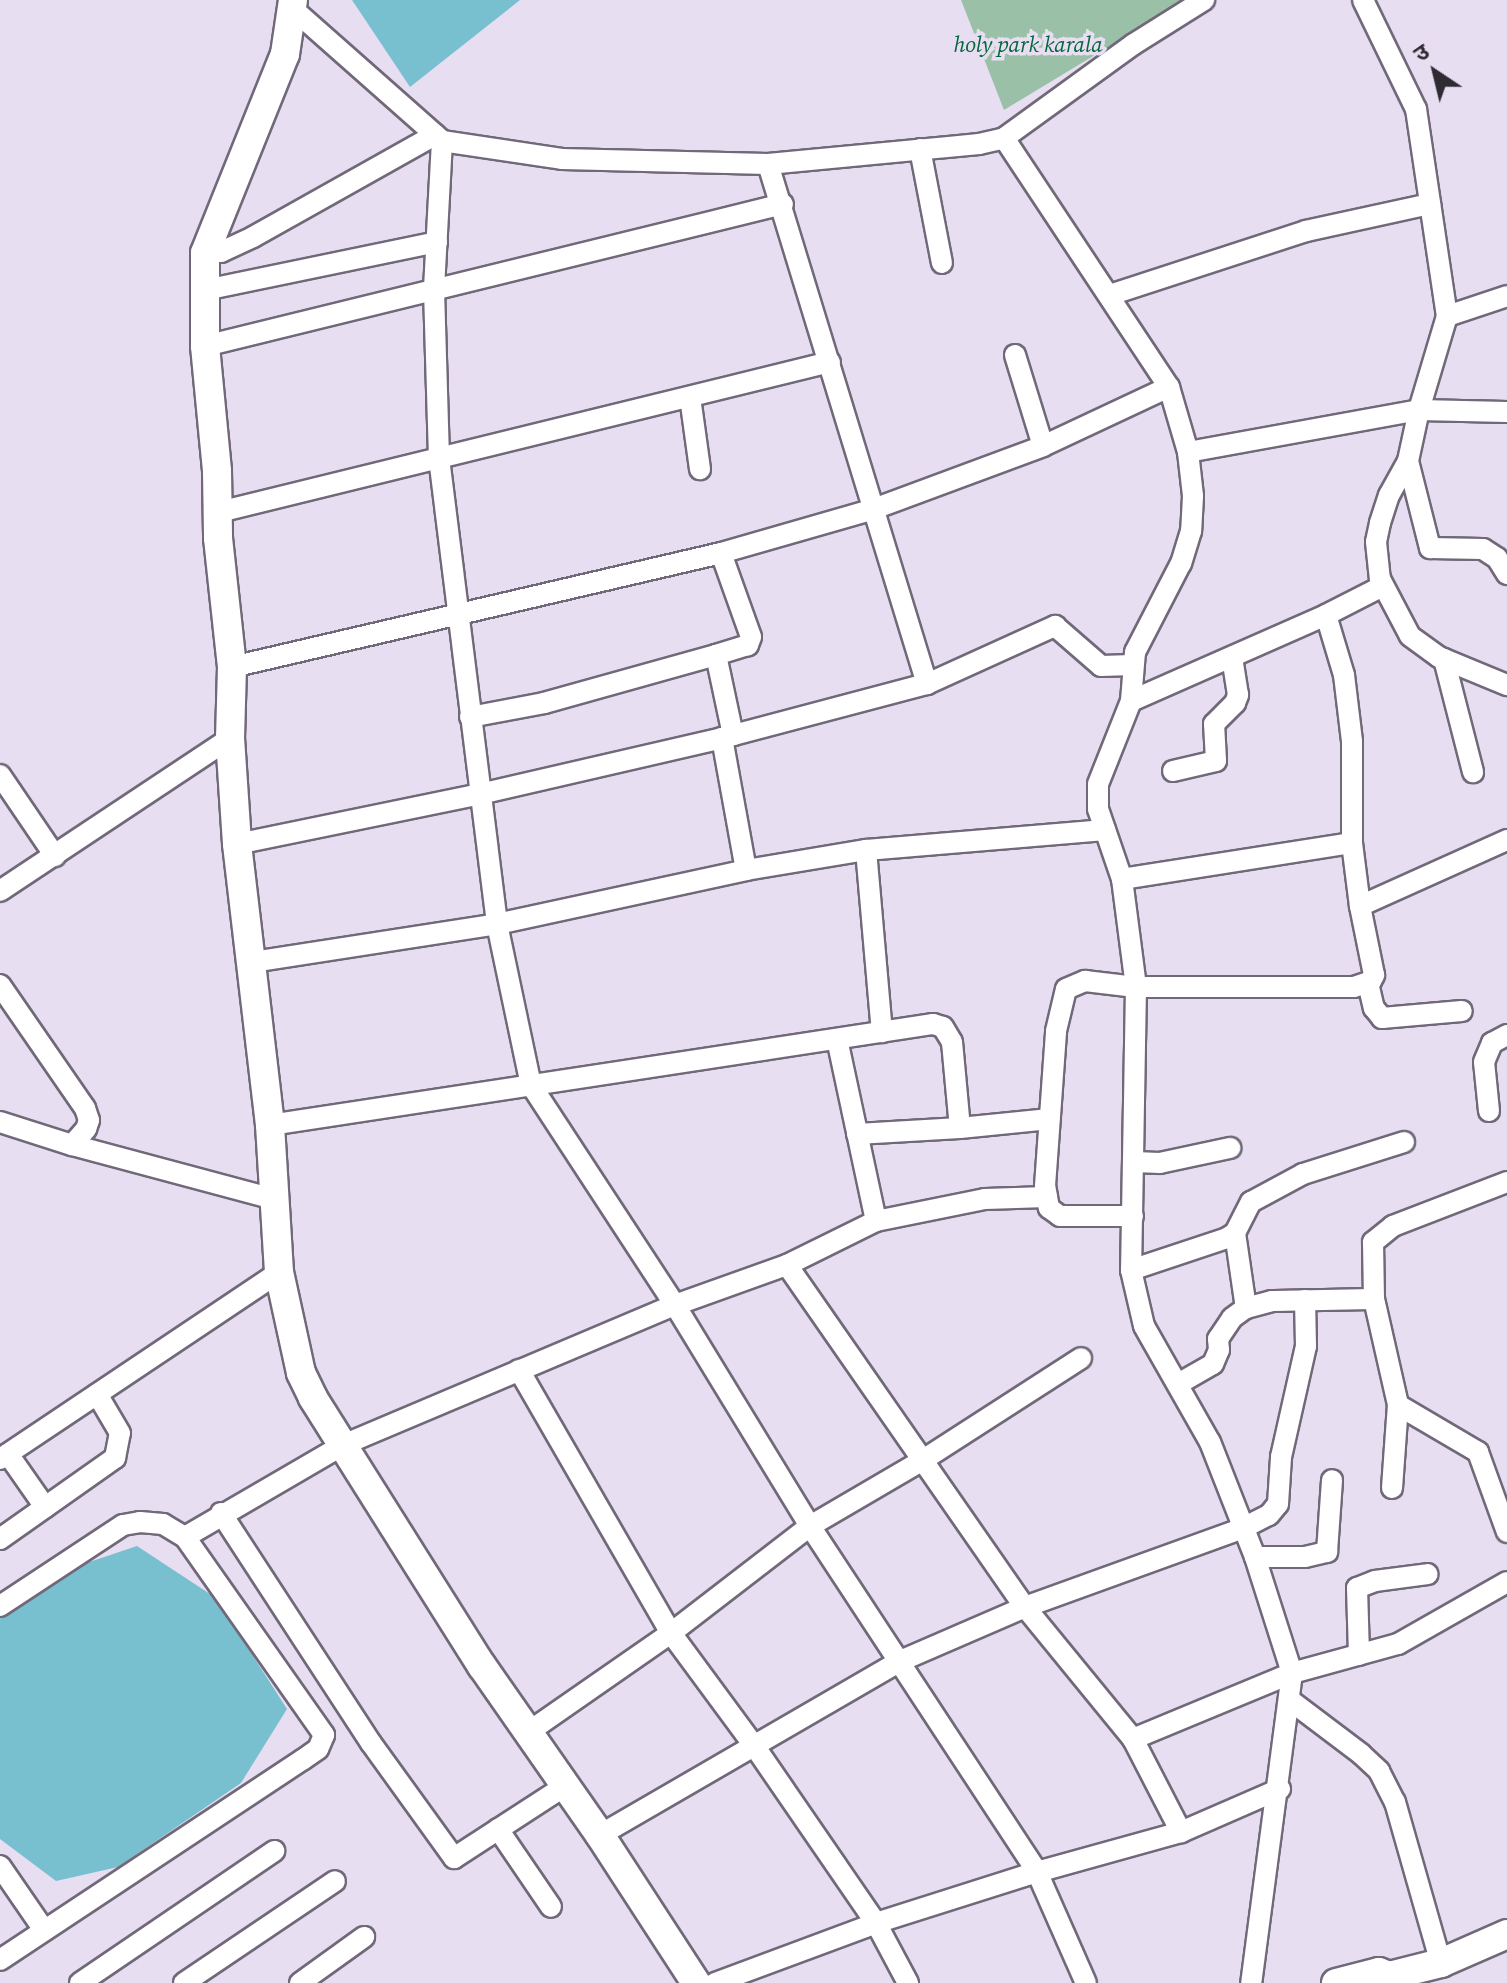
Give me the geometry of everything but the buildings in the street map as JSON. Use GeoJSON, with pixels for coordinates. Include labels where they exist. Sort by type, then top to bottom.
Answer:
{"type":"FeatureCollection","features":[{"type":"Feature","properties":{"kind":"street"},"geometry":{"type":"LineString","coordinates":[[293,4],[439,138],[562,159],[768,164],[1004,138],[1122,52],[1204,0]]}},
{"type":"Feature","properties":{"kind":"street"},"geometry":{"type":"LineString","coordinates":[[1363,0],[1416,109],[1447,316],[1419,410],[1408,461],[1389,495],[1380,523],[1377,559],[1383,586],[1410,636],[1444,659],[1507,685]]}},
{"type":"Feature","properties":{"kind":"street"},"geometry":{"type":"LineString","coordinates":[[293,4],[285,54],[205,253],[205,346],[219,512],[218,538],[232,667],[230,738],[237,844],[270,1125],[279,1272],[301,1373],[343,1445],[527,1733],[600,1835],[696,1983]]}},
{"type":"Feature","properties":{"kind":"street"},"geometry":{"type":"LineString","coordinates":[[439,138],[434,290],[439,458],[497,924],[531,1085],[675,1305],[810,1526],[1037,1872],[1086,1983]]}},
{"type":"Feature","properties":{"kind":"street"},"geometry":{"type":"LineString","coordinates":[[205,253],[221,252],[253,237],[439,138]]}},
{"type":"Feature","properties":{"kind":"street"},"geometry":{"type":"LineString","coordinates":[[1004,138],[1169,387],[1188,452],[1193,496],[1191,531],[1181,563],[1139,643],[1132,665],[1131,701],[1098,784],[1098,809],[1122,879],[1136,987],[1131,1270],[1144,1326],[1210,1442],[1255,1557],[1292,1673],[1280,1789],[1251,1983]]}},
{"type":"Feature","properties":{"kind":"street"},"geometry":{"type":"LineString","coordinates":[[920,149],[942,263]]}},
{"type":"Feature","properties":{"kind":"street"},"geometry":{"type":"LineString","coordinates":[[768,164],[783,204],[927,684]]}},
{"type":"Feature","properties":{"kind":"street"},"geometry":{"type":"LineString","coordinates":[[205,346],[783,204]]}},
{"type":"Feature","properties":{"kind":"street"},"geometry":{"type":"LineString","coordinates":[[1110,295],[1306,231],[1430,204]]}},
{"type":"Feature","properties":{"kind":"street"},"geometry":{"type":"LineString","coordinates":[[205,290],[437,242]]}},
{"type":"Feature","properties":{"kind":"street"},"geometry":{"type":"LineString","coordinates":[[1447,316],[1507,296]]}},
{"type":"Feature","properties":{"kind":"street"},"geometry":{"type":"LineString","coordinates":[[1015,355],[1043,446]]}},
{"type":"Feature","properties":{"kind":"street"},"geometry":{"type":"LineString","coordinates":[[219,512],[830,362]]}},
{"type":"Feature","properties":{"kind":"street"},"geometry":{"type":"LineString","coordinates":[[232,667],[721,553],[874,509],[1043,446],[1169,387]]}},
{"type":"Feature","properties":{"kind":"street"},"geometry":{"type":"LineString","coordinates":[[690,397],[700,469]]}},
{"type":"Feature","properties":{"kind":"street"},"geometry":{"type":"LineString","coordinates":[[1188,452],[1419,410],[1507,412]]}},
{"type":"Feature","properties":{"kind":"street"},"geometry":{"type":"LineString","coordinates":[[1408,461],[1430,548],[1483,549],[1497,558],[1507,574]]}},
{"type":"Feature","properties":{"kind":"street"},"geometry":{"type":"LineString","coordinates":[[470,717],[544,703],[748,645],[751,637],[721,553]]}},
{"type":"Feature","properties":{"kind":"street"},"geometry":{"type":"LineString","coordinates":[[1131,701],[1326,615],[1383,586]]}},
{"type":"Feature","properties":{"kind":"street"},"geometry":{"type":"LineString","coordinates":[[1133,1216],[1060,1216],[1049,1208],[1050,1119],[1056,1031],[1066,989],[1085,981],[1136,987],[1354,987],[1368,983],[1374,975],[1360,906],[1352,843],[1352,741],[1344,675],[1326,615]]}},
{"type":"Feature","properties":{"kind":"street"},"geometry":{"type":"LineString","coordinates":[[237,844],[480,794],[728,736],[927,684],[1055,626],[1101,666],[1132,665]]}},
{"type":"Feature","properties":{"kind":"street"},"geometry":{"type":"LineString","coordinates":[[716,655],[746,870]]}},
{"type":"Feature","properties":{"kind":"street"},"geometry":{"type":"LineString","coordinates":[[1173,771],[1216,761],[1214,724],[1235,703],[1238,695],[1232,657]]}},
{"type":"Feature","properties":{"kind":"street"},"geometry":{"type":"LineString","coordinates":[[1444,659],[1473,772]]}},
{"type":"Feature","properties":{"kind":"street"},"geometry":{"type":"LineString","coordinates":[[0,891],[230,738]]}},
{"type":"Feature","properties":{"kind":"street"},"geometry":{"type":"LineString","coordinates":[[0,775],[55,856]]}},
{"type":"Feature","properties":{"kind":"street"},"geometry":{"type":"LineString","coordinates":[[252,962],[497,924],[746,870],[866,850],[1105,830]]}},
{"type":"Feature","properties":{"kind":"street"},"geometry":{"type":"LineString","coordinates":[[1360,906],[1507,840]]}},
{"type":"Feature","properties":{"kind":"street"},"geometry":{"type":"LineString","coordinates":[[1122,879],[1352,843]]}},
{"type":"Feature","properties":{"kind":"street"},"geometry":{"type":"LineString","coordinates":[[866,850],[882,1032]]}},
{"type":"Feature","properties":{"kind":"street"},"geometry":{"type":"LineString","coordinates":[[1368,983],[1374,1008],[1382,1018],[1462,1011]]}},
{"type":"Feature","properties":{"kind":"street"},"geometry":{"type":"LineString","coordinates":[[0,985],[85,1108],[89,1120],[86,1129],[72,1145]]}},
{"type":"Feature","properties":{"kind":"street"},"geometry":{"type":"LineString","coordinates":[[270,1125],[933,1024],[943,1027],[952,1042],[960,1128]]}},
{"type":"Feature","properties":{"kind":"street"},"geometry":{"type":"LineString","coordinates":[[1489,1111],[1484,1062],[1492,1043],[1507,1035]]}},
{"type":"Feature","properties":{"kind":"street"},"geometry":{"type":"LineString","coordinates":[[837,1039],[876,1221]]}},
{"type":"Feature","properties":{"kind":"street"},"geometry":{"type":"LineString","coordinates":[[857,1134],[1050,1119]]}},
{"type":"Feature","properties":{"kind":"street"},"geometry":{"type":"LineString","coordinates":[[0,1122],[72,1145],[273,1199]]}},
{"type":"Feature","properties":{"kind":"street"},"geometry":{"type":"LineString","coordinates":[[1246,1308],[1235,1233],[1245,1207],[1303,1174],[1404,1142]]}},
{"type":"Feature","properties":{"kind":"street"},"geometry":{"type":"LineString","coordinates":[[1134,1162],[1160,1163],[1230,1148]]}},
{"type":"Feature","properties":{"kind":"street"},"geometry":{"type":"LineString","coordinates":[[1392,1488],[1398,1405],[1374,1299],[1373,1242],[1380,1233],[1507,1182]]}},
{"type":"Feature","properties":{"kind":"street"},"geometry":{"type":"LineString","coordinates":[[185,1537],[221,1513],[343,1445],[675,1305],[787,1265],[876,1221],[985,1199],[1047,1197]]}},
{"type":"Feature","properties":{"kind":"street"},"geometry":{"type":"LineString","coordinates":[[1131,1270],[1235,1233]]}},
{"type":"Feature","properties":{"kind":"street"},"geometry":{"type":"LineString","coordinates":[[787,1265],[1025,1607],[1133,1739],[1181,1832]]}},
{"type":"Feature","properties":{"kind":"street"},"geometry":{"type":"LineString","coordinates":[[45,1507],[4,1456],[279,1272]]}},
{"type":"Feature","properties":{"kind":"street"},"geometry":{"type":"LineString","coordinates":[[1178,1384],[1213,1364],[1219,1350],[1218,1339],[1232,1318],[1246,1308],[1272,1301],[1374,1299]]}},
{"type":"Feature","properties":{"kind":"street"},"geometry":{"type":"LineString","coordinates":[[600,1835],[898,1662],[1025,1607],[1243,1528],[1269,1515],[1278,1504],[1281,1457],[1306,1346],[1305,1300]]}},
{"type":"Feature","properties":{"kind":"street"},"geometry":{"type":"LineString","coordinates":[[527,1733],[671,1633],[810,1526],[923,1460],[1081,1358]]}},
{"type":"Feature","properties":{"kind":"street"},"geometry":{"type":"LineString","coordinates":[[519,1370],[671,1633],[755,1747],[876,1923],[908,1983]]}},
{"type":"Feature","properties":{"kind":"street"},"geometry":{"type":"LineString","coordinates":[[0,1539],[115,1458],[120,1433],[97,1394]]}},
{"type":"Feature","properties":{"kind":"street"},"geometry":{"type":"LineString","coordinates":[[1398,1405],[1478,1452],[1507,1532]]}},
{"type":"Feature","properties":{"kind":"street"},"geometry":{"type":"LineString","coordinates":[[1255,1557],[1305,1557],[1327,1552],[1332,1480]]}},
{"type":"Feature","properties":{"kind":"street"},"geometry":{"type":"LineString","coordinates":[[221,1513],[371,1743],[454,1858],[565,1786]]}},
{"type":"Feature","properties":{"kind":"street"},"geometry":{"type":"LineString","coordinates":[[0,1606],[123,1525],[140,1522],[163,1524],[185,1537],[324,1735],[318,1749],[0,1960]]}},
{"type":"Feature","properties":{"kind":"street"},"geometry":{"type":"LineString","coordinates":[[1359,1655],[1357,1588],[1375,1581],[1428,1574]]}},
{"type":"Feature","properties":{"kind":"street"},"geometry":{"type":"LineString","coordinates":[[1133,1739],[1292,1673],[1398,1644],[1507,1582]]}},
{"type":"Feature","properties":{"kind":"street"},"geometry":{"type":"LineString","coordinates":[[1291,1701],[1379,1771],[1395,1802],[1429,1972]]}},
{"type":"Feature","properties":{"kind":"street"},"geometry":{"type":"LineString","coordinates":[[715,1983],[876,1923],[1037,1872],[1181,1832],[1280,1789]]}},
{"type":"Feature","properties":{"kind":"street"},"geometry":{"type":"LineString","coordinates":[[498,1829],[551,1907]]}},
{"type":"Feature","properties":{"kind":"street"},"geometry":{"type":"LineString","coordinates":[[80,1983],[274,1851]]}},
{"type":"Feature","properties":{"kind":"street"},"geometry":{"type":"LineString","coordinates":[[4,1878],[44,1930]]}},
{"type":"Feature","properties":{"kind":"street"},"geometry":{"type":"LineString","coordinates":[[184,1983],[335,1881]]}},
{"type":"Feature","properties":{"kind":"street"},"geometry":{"type":"LineString","coordinates":[[1336,1983],[1379,1972],[1385,1979],[1429,1972],[1507,1934]]}},
{"type":"Feature","properties":{"kind":"street"},"geometry":{"type":"LineString","coordinates":[[300,1983],[364,1937]]}},
{"type":"Feature","properties":{"kind":"green space","name":"holy park karala"},"geometry":{"type":"Polygon","coordinates":[[[961,0],[1186,0],[1004,110],[961,0]]]}},
{"type":"Feature","properties":{"kind":"water"},"geometry":{"type":"Polygon","coordinates":[[[352,0],[520,0],[410,87],[352,0]]]}},
{"type":"Feature","properties":{"kind":"water"},"geometry":{"type":"Polygon","coordinates":[[[137,1546],[216,1598],[287,1709],[241,1783],[118,1867],[56,1881],[0,1839],[0,1592],[137,1546]]]}}]}
